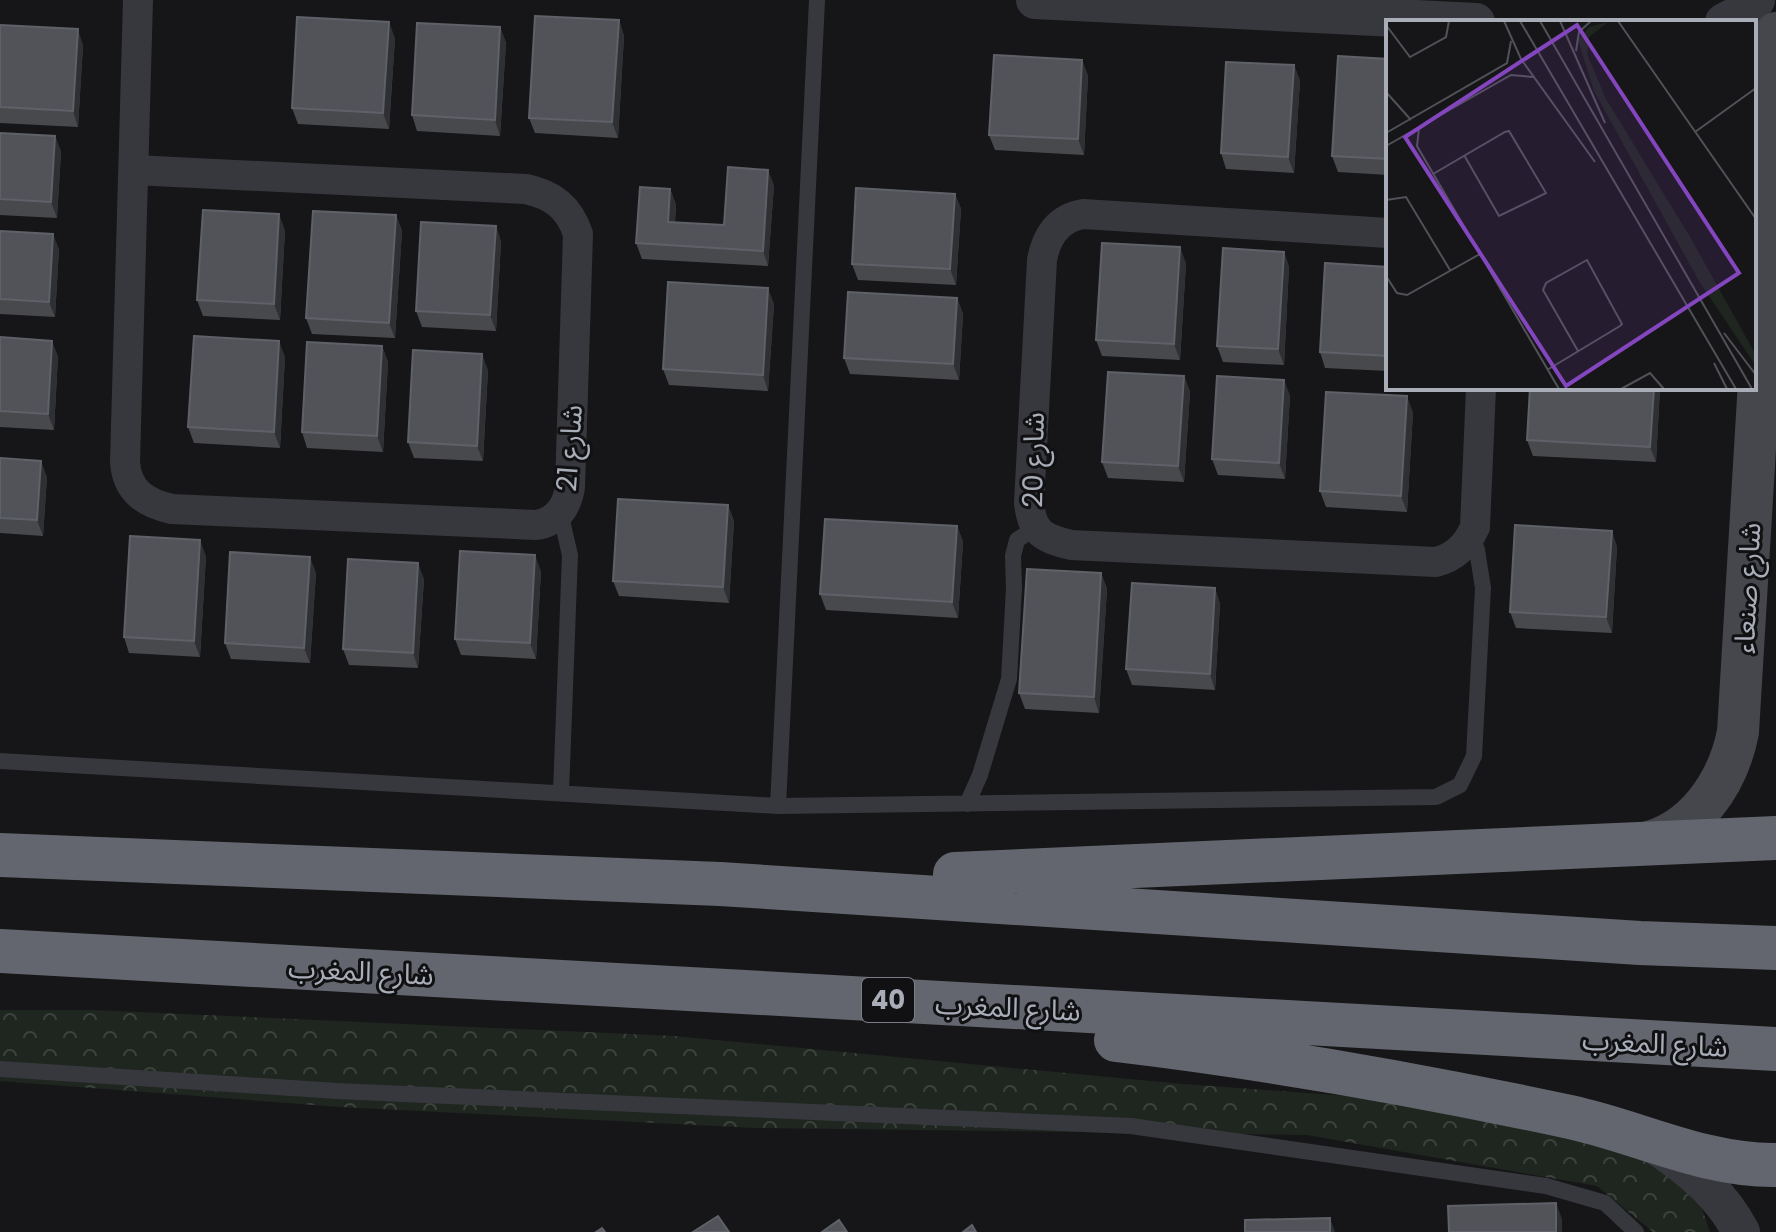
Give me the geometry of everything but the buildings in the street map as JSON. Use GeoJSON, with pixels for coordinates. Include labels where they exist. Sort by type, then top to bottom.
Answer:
{"type":"FeatureCollection","features":[{"type":"Feature","properties":{"kind":"highway"},"geometry":{"type":"LineString","coordinates":[[720,884],[1776,838]]}},
{"type":"Feature","properties":{"kind":"highway"},"geometry":{"type":"LineString","coordinates":[[0,855],[720,884],[1640,943],[1776,948]]}},
{"type":"Feature","properties":{"kind":"highway","name":"شارع المغرب"},"geometry":{"type":"LineString","coordinates":[[0,951],[1776,1049]]}},
{"type":"Feature","properties":{"kind":"highway"},"geometry":{"type":"LineString","coordinates":[[709,990],[1226,1054],[1484,1098],[1588,1121],[1711,1158],[1742,1164],[1776,1165]]}},
{"type":"Feature","properties":{"kind":"main road","name":"شارع صنعاء"},"geometry":{"type":"LineString","coordinates":[[1627,846],[1649,842],[1676,829],[1701,809],[1721,783],[1738,732],[1767,248],[1763,84],[1776,33]]}},
{"type":"Feature","properties":{"kind":"main road"},"geometry":{"type":"LineString","coordinates":[[1744,652],[1749,670],[1757,682],[1776,690]]}},
{"type":"Feature","properties":{"kind":"street","name":"شارع 21"},"geometry":{"type":"LineString","coordinates":[[134,170],[526,189],[553,198],[570,214],[578,234],[570,487],[568,500],[560,512],[550,522],[536,525],[172,509],[141,497],[129,483],[125,462],[138,0]]}},
{"type":"Feature","properties":{"kind":"street"},"geometry":{"type":"LineString","coordinates":[[1035,0],[1436,20]]}},
{"type":"Feature","properties":{"kind":"street"},"geometry":{"type":"LineString","coordinates":[[1728,20],[1745,11],[1756,0]]}},
{"type":"Feature","properties":{"kind":"street","name":"شارع 20"},"geometry":{"type":"LineString","coordinates":[[1386,233],[1083,214],[1059,224],[1046,243],[1042,260],[1029,503],[1035,528],[1049,538],[1071,545],[1436,562],[1455,554],[1471,536]]}},
{"type":"Feature","properties":{"kind":"street"},"geometry":{"type":"LineString","coordinates":[[1471,536],[1476,519],[1481,390]]}},
{"type":"Feature","properties":{"kind":"street"},"geometry":{"type":"LineString","coordinates":[[1649,1141],[1680,1161],[1712,1189],[1741,1232]]}},
{"type":"Feature","properties":{"kind":"lane"},"geometry":{"type":"LineString","coordinates":[[778,806],[817,0]]}},
{"type":"Feature","properties":{"kind":"lane"},"geometry":{"type":"LineString","coordinates":[[560,512],[570,555],[561,793]]}},
{"type":"Feature","properties":{"kind":"lane"},"geometry":{"type":"LineString","coordinates":[[967,804],[980,775],[1009,679],[1013,556],[1017,540],[1035,528]]}},
{"type":"Feature","properties":{"kind":"lane"},"geometry":{"type":"LineString","coordinates":[[0,761],[778,806],[1436,797],[1446,795],[1460,785],[1474,756],[1483,588],[1477,550],[1471,536]]}},
{"type":"Feature","properties":{"kind":"lane"},"geometry":{"type":"LineString","coordinates":[[3,1074],[1131,1126],[1546,1186],[1605,1203],[1636,1232]]}},
{"type":"Feature","properties":{"kind":"green space"},"geometry":{"type":"Polygon","coordinates":[[[0,1010],[93,1010],[674,1036],[1183,1084],[1389,1099],[1649,1154],[1694,1186],[1710,1232],[1653,1232],[1597,1186],[1307,1135],[755,1128],[340,1107],[0,1081],[0,1010]]]}}]}
